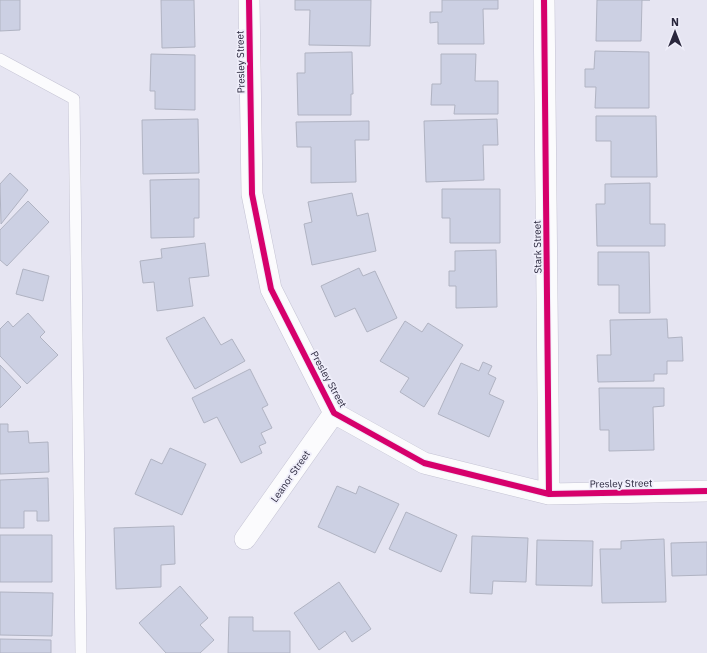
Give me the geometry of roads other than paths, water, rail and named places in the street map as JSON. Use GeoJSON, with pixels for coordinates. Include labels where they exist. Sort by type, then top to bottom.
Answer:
{"type":"FeatureCollection","features":[{"type":"Feature","properties":{"kind":"street","name":"Presley Street"},"geometry":{"type":"LineString","coordinates":[[249,0],[252,194],[271,289],[334,413],[424,463],[549,494],[707,491]]}},
{"type":"Feature","properties":{"kind":"street","name":"Stark Street"},"geometry":{"type":"LineString","coordinates":[[544,0],[549,494]]}},
{"type":"Feature","properties":{"kind":"street","name":"Leanor Street"},"geometry":{"type":"LineString","coordinates":[[245,539],[334,413]]}},
{"type":"Feature","properties":{"kind":"lane"},"geometry":{"type":"LineString","coordinates":[[0,59],[74,100],[82,653]]}}]}
